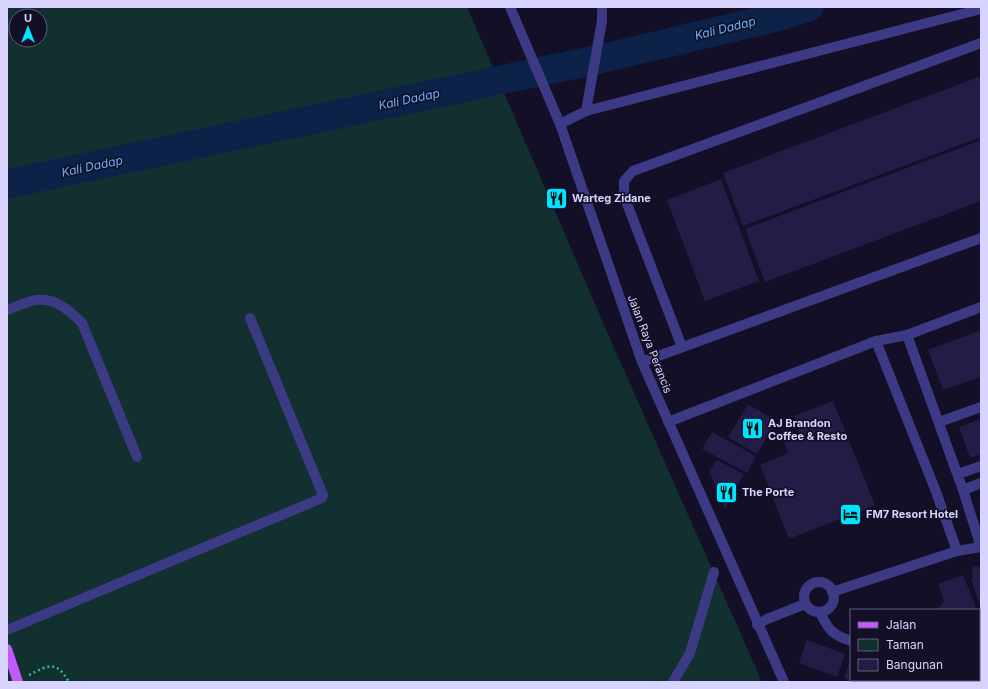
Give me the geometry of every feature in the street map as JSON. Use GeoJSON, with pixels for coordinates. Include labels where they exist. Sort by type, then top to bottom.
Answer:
{"type":"FeatureCollection","features":[{"type":"Feature","properties":{"kind":"main road"},"geometry":{"type":"LineString","coordinates":[[7,649],[18,681]]}},
{"type":"Feature","properties":{"kind":"street","name":"Jalan Raya Perancis"},"geometry":{"type":"LineString","coordinates":[[510,7],[560,124],[642,362],[757,625],[784,682]]}},
{"type":"Feature","properties":{"kind":"street"},"geometry":{"type":"LineString","coordinates":[[586,111],[602,21],[602,7]]}},
{"type":"Feature","properties":{"kind":"street"},"geometry":{"type":"LineString","coordinates":[[560,124],[586,111],[981,9]]}},
{"type":"Feature","properties":{"kind":"street"},"geometry":{"type":"LineString","coordinates":[[682,347],[624,196],[624,181],[633,171],[981,43]]}},
{"type":"Feature","properties":{"kind":"street"},"geometry":{"type":"LineString","coordinates":[[642,362],[981,238]]}},
{"type":"Feature","properties":{"kind":"street"},"geometry":{"type":"LineString","coordinates":[[7,310],[37,300],[54,303],[68,308],[82,323],[137,457]]}},
{"type":"Feature","properties":{"kind":"street"},"geometry":{"type":"LineString","coordinates":[[668,422],[876,341],[907,336],[981,307]]}},
{"type":"Feature","properties":{"kind":"street"},"geometry":{"type":"LineString","coordinates":[[7,630],[322,498],[323,495],[250,318]]}},
{"type":"Feature","properties":{"kind":"street"},"geometry":{"type":"LineString","coordinates":[[832,592],[957,550],[981,547],[940,422],[907,336]]}},
{"type":"Feature","properties":{"kind":"street"},"geometry":{"type":"LineString","coordinates":[[876,341],[935,489],[957,550]]}},
{"type":"Feature","properties":{"kind":"street"},"geometry":{"type":"LineString","coordinates":[[940,422],[981,407]]}},
{"type":"Feature","properties":{"kind":"street"},"geometry":{"type":"LineString","coordinates":[[958,474],[981,466]]}},
{"type":"Feature","properties":{"kind":"street"},"geometry":{"type":"LineString","coordinates":[[963,490],[981,483]]}},
{"type":"Feature","properties":{"kind":"street"},"geometry":{"type":"LineString","coordinates":[[673,682],[690,653],[714,572]]}},
{"type":"Feature","properties":{"kind":"street"},"geometry":{"type":"LineString","coordinates":[[822,583],[832,592],[831,605],[825,611],[820,612],[812,610],[805,604],[804,594],[813,584],[822,583]]}},
{"type":"Feature","properties":{"kind":"street"},"geometry":{"type":"LineString","coordinates":[[757,625],[767,619],[805,604]]}},
{"type":"Feature","properties":{"kind":"street"},"geometry":{"type":"LineString","coordinates":[[820,612],[826,626],[837,636],[850,641]]}},
{"type":"Feature","properties":{"kind":"path"},"geometry":{"type":"LineString","coordinates":[[18,681],[49,666],[55,666],[69,682]]}},
{"type":"Feature","properties":{"kind":"green space"},"geometry":{"type":"Polygon","coordinates":[[[7,7],[467,7],[601,318],[762,682],[7,682],[7,7]]]}},
{"type":"Feature","properties":{"kind":"building"},"geometry":{"type":"Polygon","coordinates":[[[981,76],[981,137],[743,226],[723,173],[981,76]]]}},
{"type":"Feature","properties":{"kind":"building"},"geometry":{"type":"Polygon","coordinates":[[[981,140],[981,201],[765,282],[745,229],[981,140]]]}},
{"type":"Feature","properties":{"kind":"building"},"geometry":{"type":"Polygon","coordinates":[[[721,179],[759,281],[705,301],[667,200],[721,179]]]}},
{"type":"Feature","properties":{"kind":"building"},"geometry":{"type":"Polygon","coordinates":[[[981,330],[981,377],[943,390],[928,350],[981,330]]]}},
{"type":"Feature","properties":{"kind":"building"},"geometry":{"type":"Polygon","coordinates":[[[833,401],[875,505],[789,539],[760,465],[788,453],[784,442],[801,435],[794,416],[833,401]]]}},
{"type":"Feature","properties":{"kind":"building","name":"AJ Brandon Coffee & Resto"},"geometry":{"type":"Polygon","coordinates":[[[748,404],[776,421],[757,454],[728,437],[748,404]]]}},
{"type":"Feature","properties":{"kind":"building"},"geometry":{"type":"Polygon","coordinates":[[[981,419],[981,454],[970,458],[959,427],[981,419]]]}},
{"type":"Feature","properties":{"kind":"building"},"geometry":{"type":"Polygon","coordinates":[[[712,432],[756,456],[747,473],[702,449],[712,432]]]}},
{"type":"Feature","properties":{"kind":"building","name":"The Porte"},"geometry":{"type":"Polygon","coordinates":[[[717,460],[744,474],[725,509],[709,471],[717,460]]]}},
{"type":"Feature","properties":{"kind":"building"},"geometry":{"type":"Polygon","coordinates":[[[975,566],[981,568],[981,603],[979,603],[971,579],[973,579],[972,568],[975,566]]]}},
{"type":"Feature","properties":{"kind":"building"},"geometry":{"type":"Polygon","coordinates":[[[963,575],[977,609],[938,609],[944,601],[938,584],[963,575]]]}},
{"type":"Feature","properties":{"kind":"building"},"geometry":{"type":"Polygon","coordinates":[[[807,640],[845,654],[837,677],[799,663],[807,640]]]}},
{"type":"Feature","properties":{"kind":"building"},"geometry":{"type":"Polygon","coordinates":[[[850,661],[850,680],[844,678],[850,661]]]}},
{"type":"Feature","properties":{"kind":"building"},"geometry":{"type":"Polygon","coordinates":[[[852,681],[870,681],[869,682],[852,681]]]}},
{"type":"Feature","properties":{"kind":"waterway","name":"Kali Dadap"},"geometry":{"type":"LineString","coordinates":[[7,184],[600,59],[777,17],[809,7]]}},
{"type":"Feature","properties":{"kind":"place","name":"Warteg Zidane"},"geometry":{"type":"Point","coordinates":[556,198]}},
{"type":"Feature","properties":{"kind":"place","name":"AJ Brandon Coffee & Resto"},"geometry":{"type":"Point","coordinates":[752,429]}},
{"type":"Feature","properties":{"kind":"place","name":"The Porte"},"geometry":{"type":"Point","coordinates":[726,492]}},
{"type":"Feature","properties":{"kind":"place","name":"FM7 Resort Hotel"},"geometry":{"type":"Point","coordinates":[850,514]}}]}
